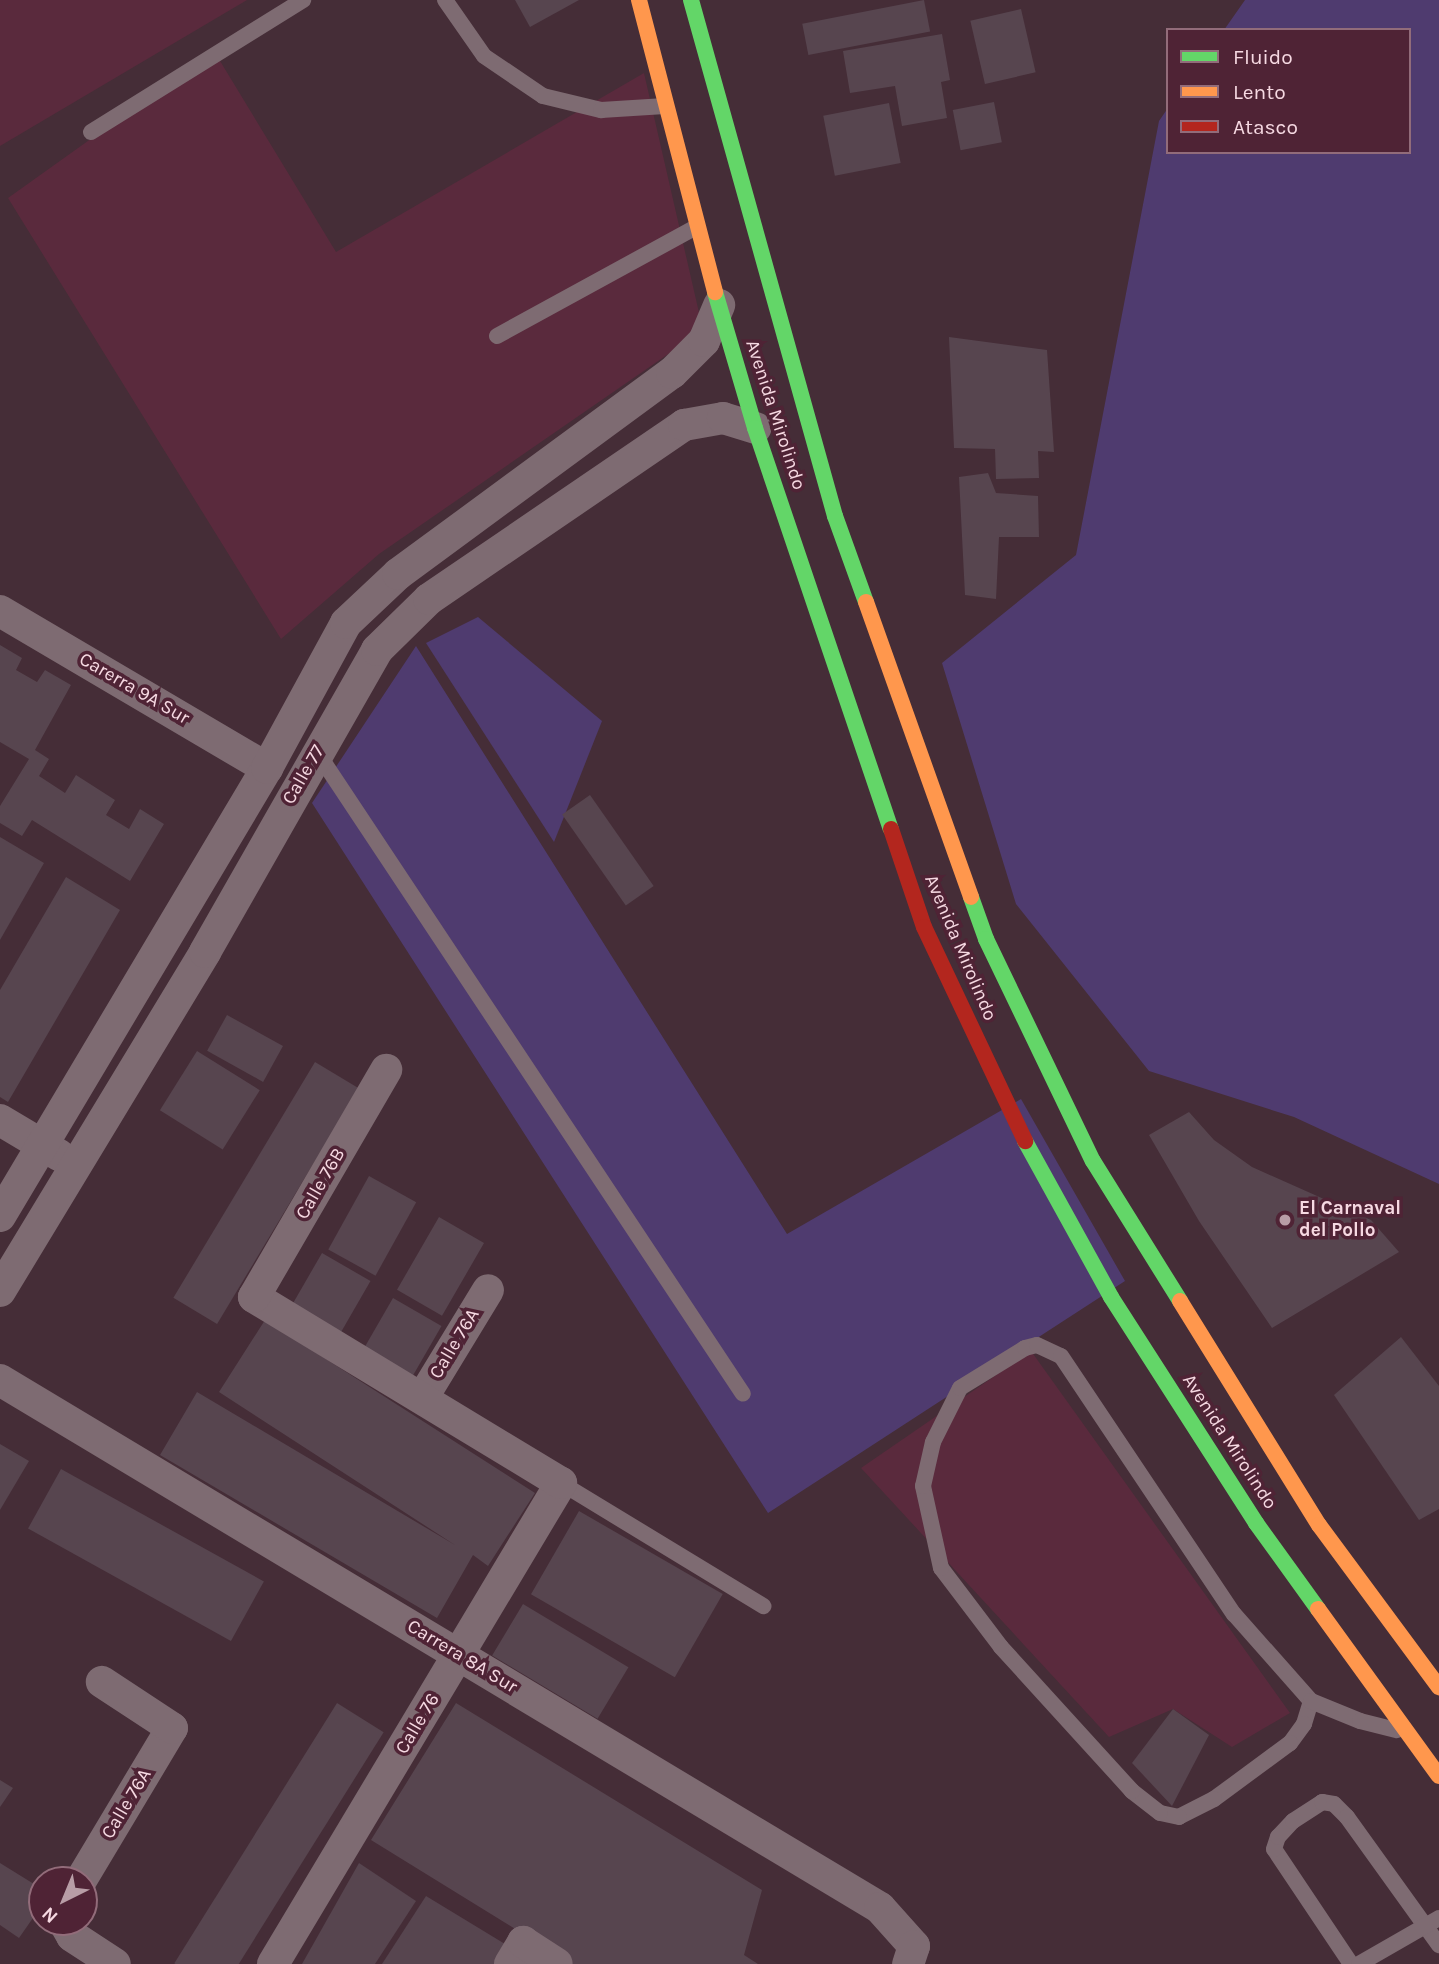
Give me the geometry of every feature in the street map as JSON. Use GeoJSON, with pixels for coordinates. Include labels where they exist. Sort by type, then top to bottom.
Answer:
{"type":"FeatureCollection","features":[{"type":"Feature","properties":{"kind":"main road","name":"Avenida Mirolindo"},"geometry":{"type":"LineString","coordinates":[[639,0],[696,227],[755,428],[924,927],[1042,1177],[1111,1297],[1256,1523],[1439,1776]]}},
{"type":"Feature","properties":{"kind":"main road","name":"Avenida Mirolindo"},"geometry":{"type":"LineString","coordinates":[[691,0],[835,516],[986,939],[1093,1161],[1319,1525],[1439,1688]]}},
{"type":"Feature","properties":{"kind":"street","name":"Calle 77"},"geometry":{"type":"LineString","coordinates":[[0,1216],[267,768],[346,623],[398,574],[672,373],[704,341],[719,305]]}},
{"type":"Feature","properties":{"kind":"street","name":"Calle 77"},"geometry":{"type":"LineString","coordinates":[[0,1291],[205,952],[377,650],[429,599],[684,425],[723,418],[755,428]]}},
{"type":"Feature","properties":{"kind":"street","name":"Carerra 9A Sur"},"geometry":{"type":"LineString","coordinates":[[0,611],[267,768]]}},
{"type":"Feature","properties":{"kind":"street"},"geometry":{"type":"LineString","coordinates":[[286,732],[317,752]]}},
{"type":"Feature","properties":{"kind":"street","name":"Calle 76B"},"geometry":{"type":"LineString","coordinates":[[386,1070],[254,1297],[424,1397]]}},
{"type":"Feature","properties":{"kind":"street"},"geometry":{"type":"LineString","coordinates":[[0,1119],[75,1166]]}},
{"type":"Feature","properties":{"kind":"street","name":"Calle 76A"},"geometry":{"type":"LineString","coordinates":[[424,1397],[488,1290]]}},
{"type":"Feature","properties":{"kind":"street","name":"Carrera 8A Sur"},"geometry":{"type":"LineString","coordinates":[[0,1380],[880,1908],[911,1955]]}},
{"type":"Feature","properties":{"kind":"street"},"geometry":{"type":"LineString","coordinates":[[424,1397],[561,1483]]}},
{"type":"Feature","properties":{"kind":"street","name":"Calle 76"},"geometry":{"type":"LineString","coordinates":[[273,1964],[561,1483]]}},
{"type":"Feature","properties":{"kind":"street","name":"Calle 76A"},"geometry":{"type":"LineString","coordinates":[[89,1866],[172,1728],[102,1682]]}},
{"type":"Feature","properties":{"kind":"street"},"geometry":{"type":"LineString","coordinates":[[72,1936],[115,1964]]}},
{"type":"Feature","properties":{"kind":"street"},"geometry":{"type":"LineString","coordinates":[[516,1953],[557,1964]]}},
{"type":"Feature","properties":{"kind":"lane"},"geometry":{"type":"LineString","coordinates":[[91,132],[303,0]]}},
{"type":"Feature","properties":{"kind":"lane"},"geometry":{"type":"LineString","coordinates":[[445,0],[484,56],[543,96],[601,110],[667,106]]}},
{"type":"Feature","properties":{"kind":"lane"},"geometry":{"type":"LineString","coordinates":[[497,336],[696,227]]}},
{"type":"Feature","properties":{"kind":"lane"},"geometry":{"type":"LineString","coordinates":[[317,752],[743,1394]]}},
{"type":"Feature","properties":{"kind":"lane"},"geometry":{"type":"LineString","coordinates":[[1311,1701],[1304,1724],[1290,1743],[1214,1799],[1179,1817],[1160,1812],[1132,1791],[1001,1647],[942,1568],[923,1486],[933,1442],[960,1388],[1026,1348],[1037,1345],[1061,1356],[1234,1614],[1311,1701],[1360,1721],[1406,1732]]}},
{"type":"Feature","properties":{"kind":"lane"},"geometry":{"type":"LineString","coordinates":[[561,1483],[763,1606]]}},
{"type":"Feature","properties":{"kind":"lane"},"geometry":{"type":"LineString","coordinates":[[1351,1964],[1274,1849],[1278,1837],[1293,1821],[1322,1802],[1334,1804],[1347,1816],[1432,1922],[1439,1945]]}},
{"type":"Feature","properties":{"kind":"lane"},"geometry":{"type":"LineString","coordinates":[[1359,1964],[1432,1922]]}},
{"type":"Feature","properties":{"kind":"shaded area"},"geometry":{"type":"Polygon","coordinates":[[[0,0],[247,0],[0,146],[0,0]]]}},
{"type":"Feature","properties":{"kind":"shaded area"},"geometry":{"type":"Polygon","coordinates":[[[1245,0],[1439,0],[1439,1184],[1294,1117],[1149,1071],[1016,904],[942,663],[1076,555],[1159,121],[1166,111],[1166,154],[1411,154],[1411,28],[1225,28],[1245,0]]]}},
{"type":"Feature","properties":{"kind":"shaded area"},"geometry":{"type":"Polygon","coordinates":[[[214,51],[336,252],[644,73],[703,330],[379,554],[281,639],[8,198],[214,51]]]}},
{"type":"Feature","properties":{"kind":"shaded area"},"geometry":{"type":"Polygon","coordinates":[[[478,617],[602,721],[554,842],[426,643],[478,617]]]}},
{"type":"Feature","properties":{"kind":"shaded area"},"geometry":{"type":"Polygon","coordinates":[[[416,646],[787,1234],[1021,1099],[1125,1281],[768,1513],[312,803],[416,646]]]}},
{"type":"Feature","properties":{"kind":"shaded area"},"geometry":{"type":"Polygon","coordinates":[[[1031,1351],[1290,1713],[1232,1747],[1173,1709],[1109,1737],[861,1468],[1031,1351]]]}},
{"type":"Feature","properties":{"kind":"building"},"geometry":{"type":"Polygon","coordinates":[[[515,0],[579,0],[530,27],[515,0]]]}},
{"type":"Feature","properties":{"kind":"building"},"geometry":{"type":"Polygon","coordinates":[[[924,0],[930,31],[808,55],[802,24],[924,0]]]}},
{"type":"Feature","properties":{"kind":"building"},"geometry":{"type":"Polygon","coordinates":[[[1021,9],[1036,72],[985,84],[970,21],[1021,9]]]}},
{"type":"Feature","properties":{"kind":"building"},"geometry":{"type":"Polygon","coordinates":[[[942,34],[950,80],[941,82],[947,118],[902,126],[895,86],[850,93],[843,51],[942,34]]]}},
{"type":"Feature","properties":{"kind":"building"},"geometry":{"type":"Polygon","coordinates":[[[994,102],[1002,142],[961,150],[953,110],[994,102]]]}},
{"type":"Feature","properties":{"kind":"building"},"geometry":{"type":"Polygon","coordinates":[[[889,103],[901,163],[835,176],[823,116],[889,103]]]}},
{"type":"Feature","properties":{"kind":"building"},"geometry":{"type":"Polygon","coordinates":[[[949,337],[1047,350],[1054,452],[1038,451],[1039,478],[996,479],[995,449],[954,448],[949,337]]]}},
{"type":"Feature","properties":{"kind":"building"},"geometry":{"type":"Polygon","coordinates":[[[988,473],[996,493],[1038,496],[1039,537],[999,537],[996,599],[965,595],[959,477],[988,473]]]}},
{"type":"Feature","properties":{"kind":"building"},"geometry":{"type":"Polygon","coordinates":[[[0,645],[22,658],[16,670],[37,682],[45,670],[71,685],[35,750],[49,759],[39,776],[65,793],[76,775],[115,800],[106,815],[129,829],[140,809],[164,824],[130,881],[32,820],[22,836],[0,823],[0,806],[29,759],[0,742],[0,645]]]}},
{"type":"Feature","properties":{"kind":"building"},"geometry":{"type":"Polygon","coordinates":[[[590,795],[654,886],[626,905],[562,815],[590,795]]]}},
{"type":"Feature","properties":{"kind":"building"},"geometry":{"type":"Polygon","coordinates":[[[0,837],[44,863],[0,940],[0,837]]]}},
{"type":"Feature","properties":{"kind":"building"},"geometry":{"type":"Polygon","coordinates":[[[66,877],[120,910],[8,1102],[0,1097],[0,990],[66,877]]]}},
{"type":"Feature","properties":{"kind":"building"},"geometry":{"type":"Polygon","coordinates":[[[227,1015],[283,1046],[263,1082],[207,1051],[227,1015]]]}},
{"type":"Feature","properties":{"kind":"building"},"geometry":{"type":"Polygon","coordinates":[[[197,1051],[260,1090],[223,1150],[160,1110],[197,1051]]]}},
{"type":"Feature","properties":{"kind":"building"},"geometry":{"type":"Polygon","coordinates":[[[315,1062],[359,1088],[217,1324],[173,1298],[315,1062]]]}},
{"type":"Feature","properties":{"kind":"building","name":"El Carnaval del Pollo"},"geometry":{"type":"Polygon","coordinates":[[[1189,1112],[1214,1140],[1252,1167],[1371,1220],[1399,1252],[1272,1328],[1199,1221],[1149,1135],[1189,1112]]]}},
{"type":"Feature","properties":{"kind":"building"},"geometry":{"type":"Polygon","coordinates":[[[369,1176],[416,1202],[376,1276],[328,1249],[369,1176]]]}},
{"type":"Feature","properties":{"kind":"building"},"geometry":{"type":"Polygon","coordinates":[[[439,1217],[484,1243],[442,1316],[397,1290],[439,1217]]]}},
{"type":"Feature","properties":{"kind":"building"},"geometry":{"type":"Polygon","coordinates":[[[322,1253],[370,1281],[340,1333],[292,1305],[322,1253]]]}},
{"type":"Feature","properties":{"kind":"building"},"geometry":{"type":"Polygon","coordinates":[[[393,1298],[441,1326],[410,1380],[362,1352],[393,1298]]]}},
{"type":"Feature","properties":{"kind":"building"},"geometry":{"type":"Polygon","coordinates":[[[265,1320],[535,1493],[488,1566],[473,1555],[437,1618],[160,1455],[197,1392],[455,1545],[219,1392],[265,1320]]]}},
{"type":"Feature","properties":{"kind":"building"},"geometry":{"type":"Polygon","coordinates":[[[1401,1337],[1439,1386],[1439,1509],[1419,1520],[1334,1395],[1401,1337]]]}},
{"type":"Feature","properties":{"kind":"building"},"geometry":{"type":"Polygon","coordinates":[[[0,1444],[29,1461],[0,1510],[0,1444]]]}},
{"type":"Feature","properties":{"kind":"building"},"geometry":{"type":"Polygon","coordinates":[[[61,1469],[264,1581],[231,1641],[28,1528],[61,1469]]]}},
{"type":"Feature","properties":{"kind":"building"},"geometry":{"type":"Polygon","coordinates":[[[579,1511],[723,1594],[675,1677],[531,1594],[579,1511]]]}},
{"type":"Feature","properties":{"kind":"building"},"geometry":{"type":"Polygon","coordinates":[[[523,1604],[628,1667],[598,1719],[492,1655],[523,1604]]]}},
{"type":"Feature","properties":{"kind":"building"},"geometry":{"type":"Polygon","coordinates":[[[337,1703],[384,1732],[239,1964],[174,1963],[337,1703]]]}},
{"type":"Feature","properties":{"kind":"building"},"geometry":{"type":"Polygon","coordinates":[[[456,1703],[762,1890],[744,1955],[758,1964],[572,1964],[371,1840],[456,1703]]]}},
{"type":"Feature","properties":{"kind":"building"},"geometry":{"type":"Polygon","coordinates":[[[1173,1709],[1209,1735],[1172,1806],[1132,1763],[1173,1709]]]}},
{"type":"Feature","properties":{"kind":"building"},"geometry":{"type":"Polygon","coordinates":[[[0,1780],[13,1788],[0,1807],[0,1780]]]}},
{"type":"Feature","properties":{"kind":"building"},"geometry":{"type":"Polygon","coordinates":[[[0,1863],[28,1880],[28,1925],[19,1938],[0,1925],[0,1863]]]}},
{"type":"Feature","properties":{"kind":"building"},"geometry":{"type":"Polygon","coordinates":[[[359,1863],[416,1901],[375,1964],[302,1964],[359,1863]]]}},
{"type":"Feature","properties":{"kind":"building"},"geometry":{"type":"Polygon","coordinates":[[[426,1896],[505,1944],[494,1964],[382,1964],[426,1896]]]}},
{"type":"Feature","properties":{"kind":"traffic: fast"},"geometry":{"type":"LineString","coordinates":[[691,0],[835,516],[866,602]]}},
{"type":"Feature","properties":{"kind":"traffic: fast"},"geometry":{"type":"LineString","coordinates":[[715,292],[755,428],[891,829]]}},
{"type":"Feature","properties":{"kind":"traffic: fast"},"geometry":{"type":"LineString","coordinates":[[971,897],[986,939],[1093,1161],[1180,1301]]}},
{"type":"Feature","properties":{"kind":"traffic: fast"},"geometry":{"type":"LineString","coordinates":[[1025,1141],[1111,1297],[1256,1523],[1318,1609]]}},
{"type":"Feature","properties":{"kind":"traffic: slow"},"geometry":{"type":"LineString","coordinates":[[639,0],[715,292]]}},
{"type":"Feature","properties":{"kind":"traffic: slow"},"geometry":{"type":"LineString","coordinates":[[866,602],[971,897]]}},
{"type":"Feature","properties":{"kind":"traffic: slow"},"geometry":{"type":"LineString","coordinates":[[1180,1301],[1319,1525],[1439,1687]]}},
{"type":"Feature","properties":{"kind":"traffic: slow"},"geometry":{"type":"LineString","coordinates":[[1318,1609],[1439,1776]]}},
{"type":"Feature","properties":{"kind":"traffic: jam"},"geometry":{"type":"LineString","coordinates":[[891,829],[924,927],[1025,1141]]}},
{"type":"Feature","properties":{"kind":"place","name":"El Carnaval del Pollo"},"geometry":{"type":"Point","coordinates":[1285,1220]}}]}
